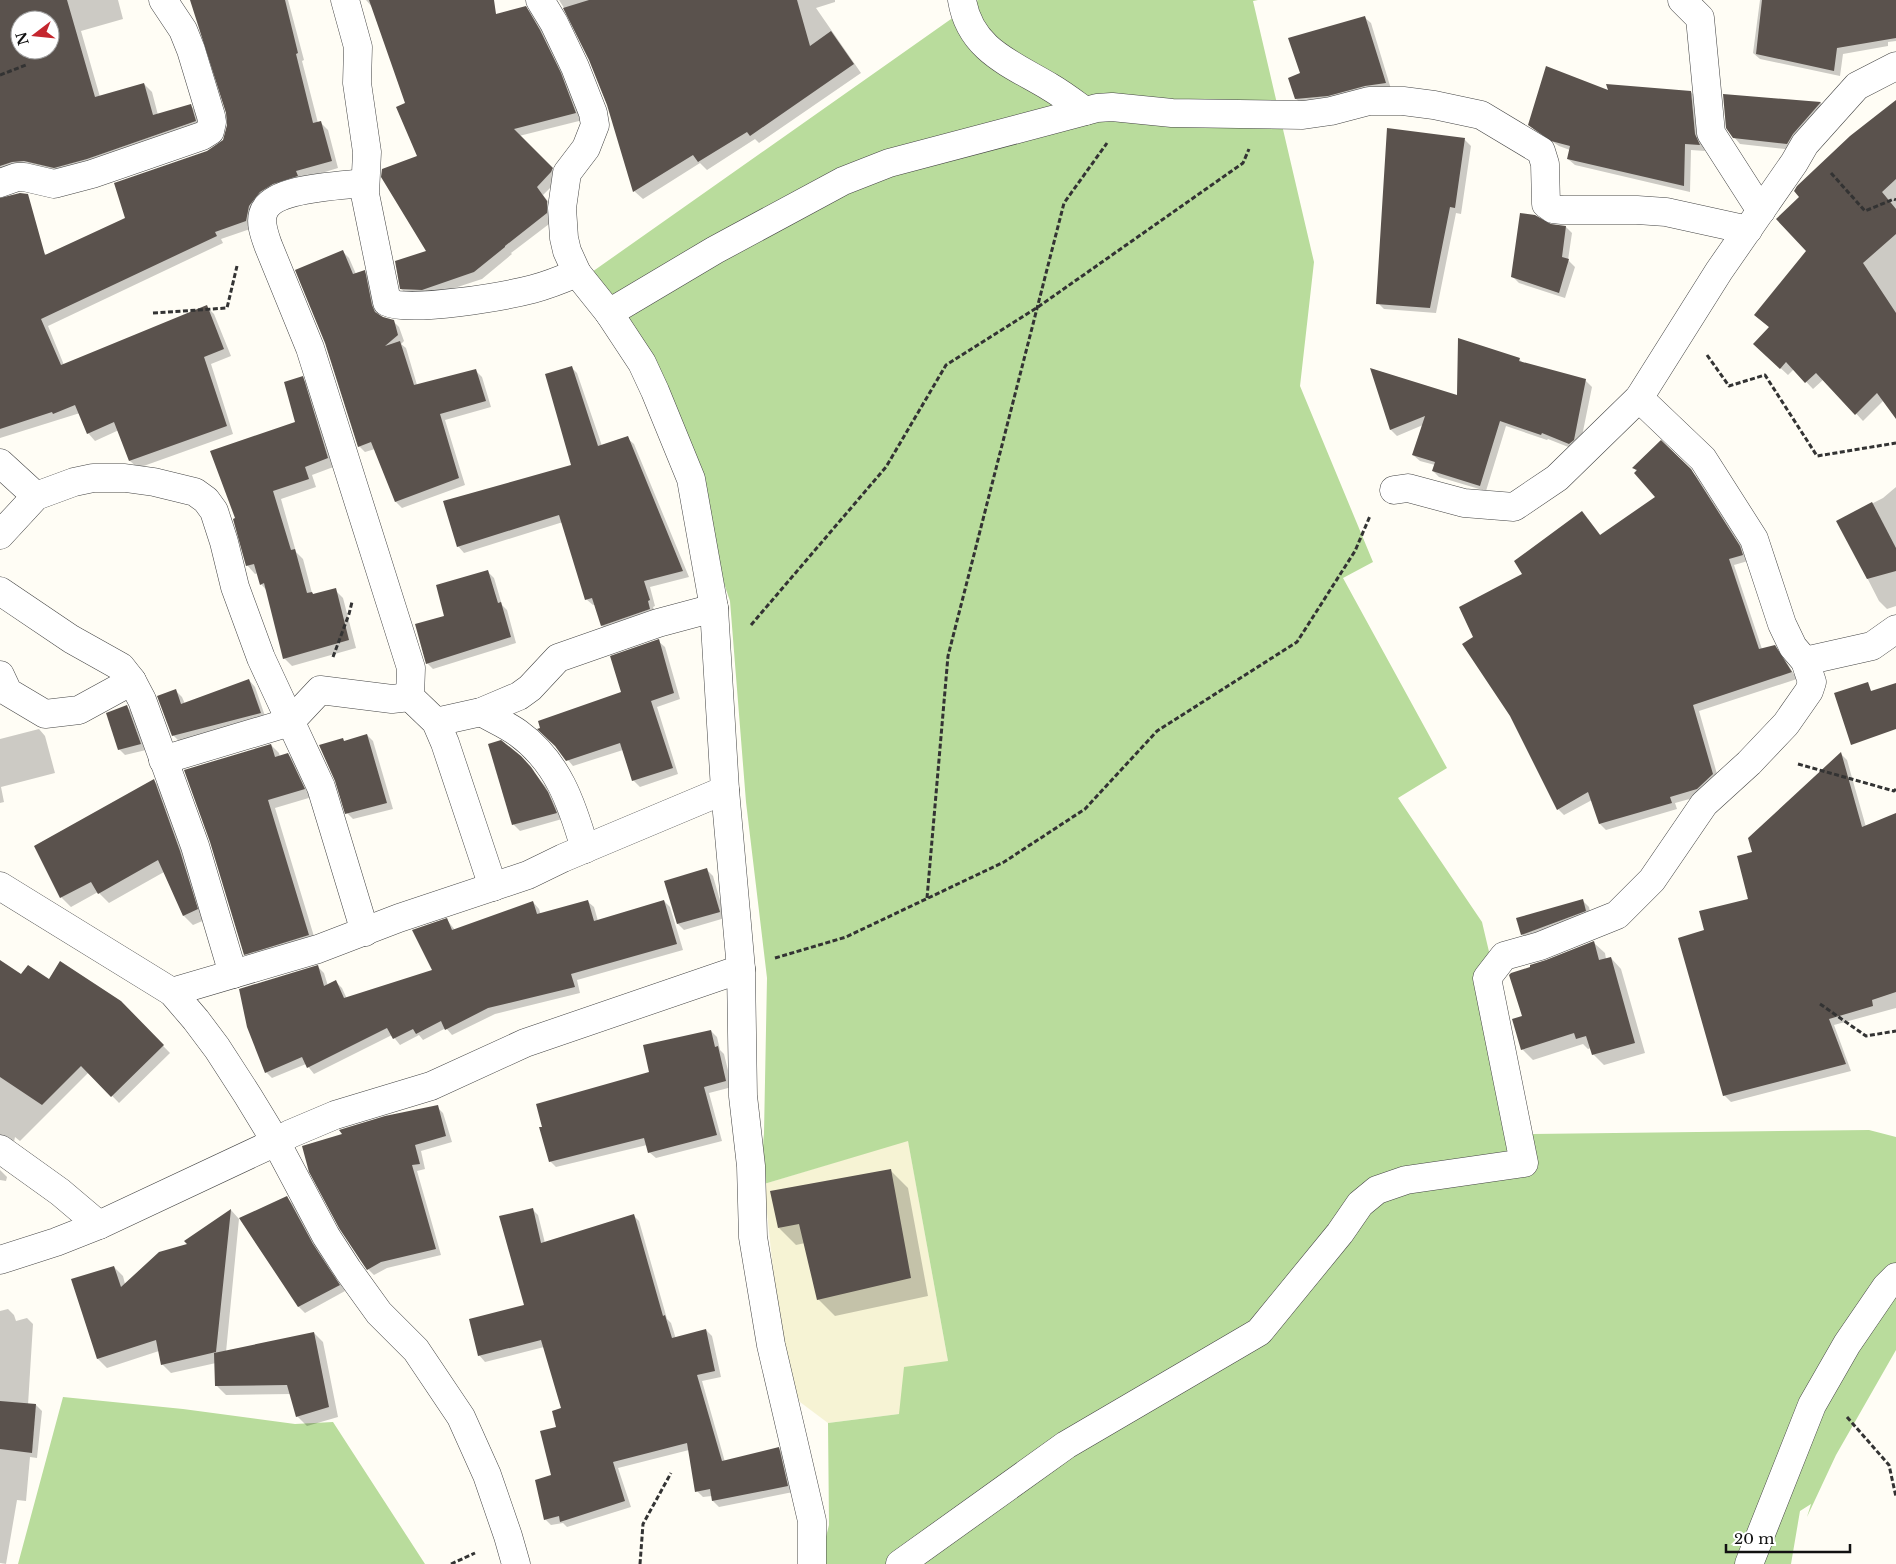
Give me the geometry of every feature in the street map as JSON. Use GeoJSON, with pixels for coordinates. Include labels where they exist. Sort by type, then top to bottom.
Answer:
{"type":"FeatureCollection","features":[{"type":"Feature","properties":{"kind":"street"},"geometry":{"type":"LineString","coordinates":[[0,183],[17,177],[54,184],[92,174],[202,136],[210,131],[211,116],[191,50],[183,30],[163,0]]}},
{"type":"Feature","properties":{"kind":"street"},"geometry":{"type":"LineString","coordinates":[[345,0],[358,48],[357,83],[367,152],[366,194],[386,298],[390,304],[430,305],[493,296],[533,288],[577,273]]}},
{"type":"Feature","properties":{"kind":"street"},"geometry":{"type":"LineString","coordinates":[[540,0],[554,23],[575,67],[593,113],[595,125],[586,148],[567,173],[564,186],[562,208],[564,238],[569,258],[577,273],[610,313],[642,363],[691,479],[714,608],[725,790],[741,969],[743,1096],[751,1166],[753,1237],[770,1345],[812,1521],[812,1564]]}},
{"type":"Feature","properties":{"kind":"street"},"geometry":{"type":"LineString","coordinates":[[962,0],[968,23],[979,40],[987,48],[1052,88],[1085,111]]}},
{"type":"Feature","properties":{"kind":"street"},"geometry":{"type":"LineString","coordinates":[[1682,0],[1700,18],[1711,133],[1755,221]]}},
{"type":"Feature","properties":{"kind":"street"},"geometry":{"type":"LineString","coordinates":[[1394,490],[1408,488],[1464,503],[1514,506],[1557,478],[1638,398],[1719,271],[1755,221],[1805,144],[1857,86],[1896,66]]}},
{"type":"Feature","properties":{"kind":"street"},"geometry":{"type":"LineString","coordinates":[[610,313],[715,250],[843,181],[889,163],[1002,132],[1106,107],[1172,113],[1313,115],[1354,104],[1386,100],[1434,105],[1481,115],[1541,151],[1545,164],[1546,204],[1553,209],[1637,210],[1755,221]]}},
{"type":"Feature","properties":{"kind":"street"},"geometry":{"type":"LineString","coordinates":[[365,183],[318,188],[288,194],[273,200],[265,208],[262,217],[264,230],[310,348],[411,668],[410,697],[436,722],[445,743],[493,887]]}},
{"type":"Feature","properties":{"kind":"street"},"geometry":{"type":"LineString","coordinates":[[900,1564],[1066,1445],[1258,1332],[1340,1233],[1360,1204],[1377,1190],[1406,1180],[1524,1163],[1487,978],[1504,956],[1540,946],[1617,914],[1652,880],[1704,804],[1749,763],[1786,724],[1809,691],[1812,682],[1804,661],[1793,647],[1782,624],[1754,539],[1703,459],[1638,398]]}},
{"type":"Feature","properties":{"kind":"street"},"geometry":{"type":"LineString","coordinates":[[0,462],[36,496]]}},
{"type":"Feature","properties":{"kind":"street"},"geometry":{"type":"LineString","coordinates":[[0,535],[36,496],[74,482],[93,478],[125,478],[154,482],[195,492],[206,500],[214,512],[224,542],[235,587],[261,658],[320,787],[365,932]]}},
{"type":"Feature","properties":{"kind":"street"},"geometry":{"type":"LineString","coordinates":[[0,591],[71,639],[121,667],[132,681],[142,700],[195,846],[233,974]]}},
{"type":"Feature","properties":{"kind":"street"},"geometry":{"type":"LineString","coordinates":[[436,722],[481,712],[519,696],[530,688],[558,658],[658,623],[714,608]]}},
{"type":"Feature","properties":{"kind":"street"},"geometry":{"type":"LineString","coordinates":[[1804,661],[1872,646],[1896,629]]}},
{"type":"Feature","properties":{"kind":"street"},"geometry":{"type":"LineString","coordinates":[[0,675],[8,692],[45,714],[79,710],[132,681]]}},
{"type":"Feature","properties":{"kind":"street"},"geometry":{"type":"LineString","coordinates":[[163,760],[290,722],[320,690],[392,699],[410,697]]}},
{"type":"Feature","properties":{"kind":"street"},"geometry":{"type":"LineString","coordinates":[[481,712],[517,732],[541,753],[550,764],[570,801],[585,849]]}},
{"type":"Feature","properties":{"kind":"street"},"geometry":{"type":"LineString","coordinates":[[172,992],[318,948],[399,918],[528,875],[725,790]]}},
{"type":"Feature","properties":{"kind":"street"},"geometry":{"type":"LineString","coordinates":[[0,886],[172,992],[217,1048],[276,1142],[326,1236],[348,1270],[379,1313],[416,1350],[461,1417],[487,1475],[516,1564]]}},
{"type":"Feature","properties":{"kind":"street"},"geometry":{"type":"LineString","coordinates":[[0,1260],[56,1242],[99,1225],[290,1134],[336,1116],[431,1086],[526,1043],[741,969]]}},
{"type":"Feature","properties":{"kind":"street"},"geometry":{"type":"LineString","coordinates":[[0,1149],[60,1192],[99,1225]]}},
{"type":"Feature","properties":{"kind":"street"},"geometry":{"type":"LineString","coordinates":[[1749,1564],[1812,1405],[1847,1344],[1886,1287],[1896,1277]]}},
{"type":"Feature","properties":{"kind":"path"},"geometry":{"type":"LineString","coordinates":[[0,76],[26,65]]}},
{"type":"Feature","properties":{"kind":"path"},"geometry":{"type":"LineString","coordinates":[[927,898],[948,656],[1064,203],[1132,108]]}},
{"type":"Feature","properties":{"kind":"path"},"geometry":{"type":"LineString","coordinates":[[718,663],[886,467],[946,365],[1038,308],[1243,163],[1265,115]]}},
{"type":"Feature","properties":{"kind":"path"},"geometry":{"type":"LineString","coordinates":[[1805,144],[1865,211],[1894,199],[1896,200]]}},
{"type":"Feature","properties":{"kind":"path"},"geometry":{"type":"LineString","coordinates":[[153,313],[227,308],[239,258],[264,230]]}},
{"type":"Feature","properties":{"kind":"path"},"geometry":{"type":"LineString","coordinates":[[1684,325],[1729,386],[1765,375],[1817,456],[1896,443]]}},
{"type":"Feature","properties":{"kind":"path"},"geometry":{"type":"LineString","coordinates":[[741,969],[846,937],[1004,862],[1084,809],[1157,731],[1297,642],[1354,551],[1378,498],[1394,490]]}},
{"type":"Feature","properties":{"kind":"path"},"geometry":{"type":"LineString","coordinates":[[320,690],[349,614],[353,595]]}},
{"type":"Feature","properties":{"kind":"path"},"geometry":{"type":"LineString","coordinates":[[1769,742],[1798,764],[1894,791],[1896,789]]}},
{"type":"Feature","properties":{"kind":"path"},"geometry":{"type":"LineString","coordinates":[[1820,1004],[1866,1036],[1896,1032]]}},
{"type":"Feature","properties":{"kind":"path"},"geometry":{"type":"LineString","coordinates":[[1821,1389],[1890,1465],[1896,1497]]}},
{"type":"Feature","properties":{"kind":"path"},"geometry":{"type":"LineString","coordinates":[[640,1564],[643,1524],[671,1473]]}},
{"type":"Feature","properties":{"kind":"shaded area"},"geometry":{"type":"Polygon","coordinates":[[[908,1140],[948,1361],[899,1414],[828,1423],[800,1402],[783,1365],[764,1184],[908,1140]]]}},
{"type":"Feature","properties":{"kind":"green space"},"geometry":{"type":"Polygon","coordinates":[[[978,0],[1258,0],[1253,1],[1314,262],[1300,386],[1373,562],[1343,578],[1447,768],[1398,798],[1482,922],[1532,1134],[1869,1130],[1896,1137],[1896,1350],[1836,1455],[1807,1517],[1811,1504],[1800,1511],[1791,1564],[819,1564],[829,1525],[828,1423],[899,1414],[904,1367],[948,1361],[908,1141],[764,1184],[761,1170],[764,1133],[767,978],[746,802],[730,601],[651,370],[582,279],[978,0]]]}},
{"type":"Feature","properties":{"kind":"green space"},"geometry":{"type":"Polygon","coordinates":[[[63,1397],[183,1409],[295,1424],[333,1422],[425,1564],[18,1564],[63,1397]]]}},
{"type":"Feature","properties":{"kind":"building"},"geometry":{"type":"Polygon","coordinates":[[[0,0],[67,0],[95,97],[144,83],[153,115],[191,104],[196,121],[87,159],[54,168],[24,161],[0,166],[0,0]]]}},
{"type":"Feature","properties":{"kind":"building"},"geometry":{"type":"Polygon","coordinates":[[[190,0],[285,0],[313,123],[321,121],[332,161],[296,171],[298,176],[273,184],[260,192],[249,206],[246,221],[215,232],[217,236],[41,319],[61,365],[207,305],[224,349],[204,357],[227,426],[129,461],[114,422],[87,434],[75,405],[53,414],[52,412],[0,429],[0,198],[20,193],[28,194],[45,255],[125,218],[114,183],[207,151],[223,140],[227,125],[226,113],[190,0]]]}},
{"type":"Feature","properties":{"kind":"building"},"geometry":{"type":"Polygon","coordinates":[[[369,0],[494,0],[496,14],[526,6],[561,73],[576,113],[514,129],[553,168],[537,187],[547,201],[547,213],[474,272],[422,290],[400,289],[395,261],[426,251],[381,177],[382,169],[417,156],[396,107],[405,103],[369,0]]]}},
{"type":"Feature","properties":{"kind":"building"},"geometry":{"type":"Polygon","coordinates":[[[589,0],[797,0],[810,46],[831,31],[854,64],[750,136],[747,132],[698,162],[693,155],[633,192],[607,105],[589,60],[563,8],[589,0]]]}},
{"type":"Feature","properties":{"kind":"building"},"geometry":{"type":"Polygon","coordinates":[[[1762,0],[1896,0],[1896,38],[1837,48],[1834,71],[1756,54],[1762,0]]]}},
{"type":"Feature","properties":{"kind":"building"},"geometry":{"type":"Polygon","coordinates":[[[1365,16],[1386,83],[1365,86],[1328,96],[1295,99],[1288,78],[1300,73],[1288,38],[1365,16]]]}},
{"type":"Feature","properties":{"kind":"building"},"geometry":{"type":"Polygon","coordinates":[[[1546,66],[1608,90],[1606,84],[1691,91],[1695,134],[1700,145],[1685,144],[1684,186],[1567,159],[1570,146],[1551,141],[1528,125],[1546,66]]]}},
{"type":"Feature","properties":{"kind":"building"},"geometry":{"type":"Polygon","coordinates":[[[1723,94],[1821,102],[1793,134],[1787,144],[1733,138],[1726,128],[1723,94]]]}},
{"type":"Feature","properties":{"kind":"building"},"geometry":{"type":"Polygon","coordinates":[[[1896,100],[1896,179],[1882,192],[1896,209],[1896,234],[1863,263],[1896,313],[1896,419],[1877,393],[1855,415],[1816,373],[1805,383],[1786,362],[1780,369],[1753,344],[1769,327],[1754,315],[1806,251],[1776,219],[1799,197],[1794,191],[1797,186],[1850,136],[1896,100]]]}},
{"type":"Feature","properties":{"kind":"building"},"geometry":{"type":"Polygon","coordinates":[[[1387,128],[1465,138],[1455,208],[1450,207],[1430,308],[1376,304],[1387,128]]]}},
{"type":"Feature","properties":{"kind":"building"},"geometry":{"type":"Polygon","coordinates":[[[1520,213],[1535,215],[1551,224],[1566,226],[1562,257],[1569,259],[1559,293],[1511,277],[1520,213]]]}},
{"type":"Feature","properties":{"kind":"building"},"geometry":{"type":"Polygon","coordinates":[[[343,250],[353,274],[365,270],[375,312],[383,317],[394,320],[398,335],[385,346],[400,341],[414,385],[476,369],[486,401],[440,414],[459,478],[395,502],[371,442],[358,447],[325,343],[295,270],[343,250]]]}},
{"type":"Feature","properties":{"kind":"building"},"geometry":{"type":"Polygon","coordinates":[[[1458,338],[1520,358],[1519,361],[1586,379],[1574,440],[1569,444],[1542,433],[1541,435],[1500,421],[1480,486],[1432,471],[1435,462],[1412,455],[1425,416],[1390,430],[1370,368],[1457,395],[1458,338]]]}},
{"type":"Feature","properties":{"kind":"building"},"geometry":{"type":"Polygon","coordinates":[[[572,366],[598,446],[628,436],[683,571],[644,581],[650,600],[648,601],[650,609],[601,626],[592,598],[585,600],[559,515],[457,547],[443,501],[571,465],[545,374],[572,366]]]}},
{"type":"Feature","properties":{"kind":"building"},"geometry":{"type":"Polygon","coordinates":[[[303,376],[328,458],[305,467],[309,479],[273,491],[291,550],[295,549],[307,593],[312,592],[313,594],[336,588],[349,640],[283,659],[264,583],[260,585],[254,564],[246,566],[233,519],[235,518],[210,451],[295,422],[284,382],[303,376]]]}},
{"type":"Feature","properties":{"kind":"building"},"geometry":{"type":"Polygon","coordinates":[[[1661,440],[1691,469],[1740,546],[1743,555],[1729,559],[1759,649],[1775,645],[1792,672],[1693,705],[1713,774],[1697,789],[1670,797],[1672,803],[1599,824],[1588,792],[1557,810],[1510,716],[1462,644],[1473,637],[1459,607],[1522,574],[1514,561],[1582,511],[1600,535],[1655,497],[1634,473],[1637,470],[1632,468],[1661,440]]]}},
{"type":"Feature","properties":{"kind":"building"},"geometry":{"type":"Polygon","coordinates":[[[1872,502],[1896,548],[1896,571],[1867,579],[1836,521],[1872,502]]]}},
{"type":"Feature","properties":{"kind":"building"},"geometry":{"type":"Polygon","coordinates":[[[488,570],[498,603],[501,602],[511,637],[426,664],[415,624],[444,616],[436,585],[488,570]]]}},
{"type":"Feature","properties":{"kind":"building"},"geometry":{"type":"Polygon","coordinates":[[[659,639],[674,693],[651,701],[673,768],[632,781],[620,743],[566,761],[555,746],[537,729],[540,728],[538,721],[621,692],[610,656],[659,639]]]}},
{"type":"Feature","properties":{"kind":"building"},"geometry":{"type":"Polygon","coordinates":[[[249,679],[261,713],[172,736],[157,696],[176,689],[181,704],[249,679]]]}},
{"type":"Feature","properties":{"kind":"building"},"geometry":{"type":"Polygon","coordinates":[[[1868,682],[1871,691],[1896,683],[1896,729],[1851,745],[1834,693],[1868,682]]]}},
{"type":"Feature","properties":{"kind":"building"},"geometry":{"type":"Polygon","coordinates":[[[127,705],[141,744],[118,750],[106,713],[127,705]]]}},
{"type":"Feature","properties":{"kind":"building"},"geometry":{"type":"Polygon","coordinates":[[[367,734],[387,803],[345,814],[335,781],[319,745],[343,738],[344,741],[367,734]]]}},
{"type":"Feature","properties":{"kind":"building"},"geometry":{"type":"Polygon","coordinates":[[[501,740],[531,767],[548,792],[557,813],[512,825],[488,744],[501,740]]]}},
{"type":"Feature","properties":{"kind":"building"},"geometry":{"type":"Polygon","coordinates":[[[271,744],[275,757],[288,753],[305,789],[268,800],[309,935],[244,955],[210,842],[184,770],[271,744]]]}},
{"type":"Feature","properties":{"kind":"building"},"geometry":{"type":"Polygon","coordinates":[[[1841,752],[1862,827],[1896,813],[1896,992],[1872,1000],[1873,1006],[1829,1019],[1846,1064],[1723,1096],[1678,938],[1704,930],[1699,911],[1748,899],[1737,856],[1752,852],[1748,838],[1841,752]]]}},
{"type":"Feature","properties":{"kind":"building"},"geometry":{"type":"Polygon","coordinates":[[[154,779],[180,851],[198,909],[183,916],[158,860],[98,894],[91,882],[60,898],[34,846],[154,779]]]}},
{"type":"Feature","properties":{"kind":"building"},"geometry":{"type":"Polygon","coordinates":[[[707,868],[720,912],[677,924],[664,881],[707,868]]]}},
{"type":"Feature","properties":{"kind":"building"},"geometry":{"type":"Polygon","coordinates":[[[1583,899],[1586,911],[1521,935],[1516,918],[1583,899]]]}},
{"type":"Feature","properties":{"kind":"building"},"geometry":{"type":"Polygon","coordinates":[[[588,900],[594,921],[664,900],[677,944],[571,974],[575,987],[488,1008],[445,1030],[441,1021],[416,1034],[413,1029],[393,1039],[387,1028],[307,1068],[302,1057],[265,1073],[247,1027],[239,989],[318,965],[324,986],[336,980],[344,998],[432,970],[412,930],[447,918],[452,930],[533,901],[537,914],[588,900]]]}},
{"type":"Feature","properties":{"kind":"building"},"geometry":{"type":"Polygon","coordinates":[[[1594,941],[1599,960],[1611,957],[1635,1043],[1592,1055],[1586,1036],[1576,1039],[1574,1033],[1521,1050],[1512,1019],[1522,1016],[1509,975],[1594,941]]]}},
{"type":"Feature","properties":{"kind":"building"},"geometry":{"type":"Polygon","coordinates":[[[0,960],[21,974],[28,965],[49,979],[60,961],[121,1001],[164,1045],[111,1097],[81,1066],[42,1105],[0,1077],[0,960]]]}},
{"type":"Feature","properties":{"kind":"building"},"geometry":{"type":"Polygon","coordinates":[[[711,1030],[715,1047],[718,1046],[726,1081],[704,1087],[717,1135],[648,1153],[644,1138],[549,1162],[539,1127],[542,1127],[536,1104],[649,1072],[643,1045],[711,1030]]]}},
{"type":"Feature","properties":{"kind":"building"},"geometry":{"type":"Polygon","coordinates":[[[438,1105],[446,1136],[415,1145],[420,1164],[412,1165],[436,1249],[381,1262],[367,1270],[339,1228],[309,1172],[302,1146],[342,1134],[339,1130],[385,1116],[438,1105]]]}},
{"type":"Feature","properties":{"kind":"building"},"geometry":{"type":"Polygon","coordinates":[[[891,1169],[911,1278],[817,1300],[799,1224],[778,1228],[770,1191],[891,1169]]]}},
{"type":"Feature","properties":{"kind":"building"},"geometry":{"type":"Polygon","coordinates":[[[287,1196],[313,1244],[340,1285],[298,1307],[239,1218],[287,1196]]]}},
{"type":"Feature","properties":{"kind":"building"},"geometry":{"type":"Polygon","coordinates":[[[533,1208],[541,1243],[634,1214],[663,1316],[665,1315],[672,1338],[706,1329],[715,1371],[697,1375],[722,1461],[779,1447],[788,1486],[712,1501],[710,1489],[695,1492],[687,1443],[613,1462],[625,1501],[560,1522],[559,1516],[544,1520],[535,1480],[551,1475],[540,1431],[556,1427],[552,1411],[561,1408],[541,1340],[478,1356],[469,1319],[524,1305],[499,1216],[533,1208]]]}},
{"type":"Feature","properties":{"kind":"building"},"geometry":{"type":"Polygon","coordinates":[[[231,1209],[216,1352],[161,1365],[156,1340],[97,1359],[71,1279],[114,1266],[121,1287],[159,1252],[187,1244],[184,1241],[231,1209]]]}},
{"type":"Feature","properties":{"kind":"building"},"geometry":{"type":"Polygon","coordinates":[[[314,1332],[329,1407],[296,1417],[287,1385],[215,1386],[214,1353],[314,1332]]]}},
{"type":"Feature","properties":{"kind":"building"},"geometry":{"type":"Polygon","coordinates":[[[0,1401],[36,1404],[32,1453],[0,1449],[0,1401]]]}}]}
